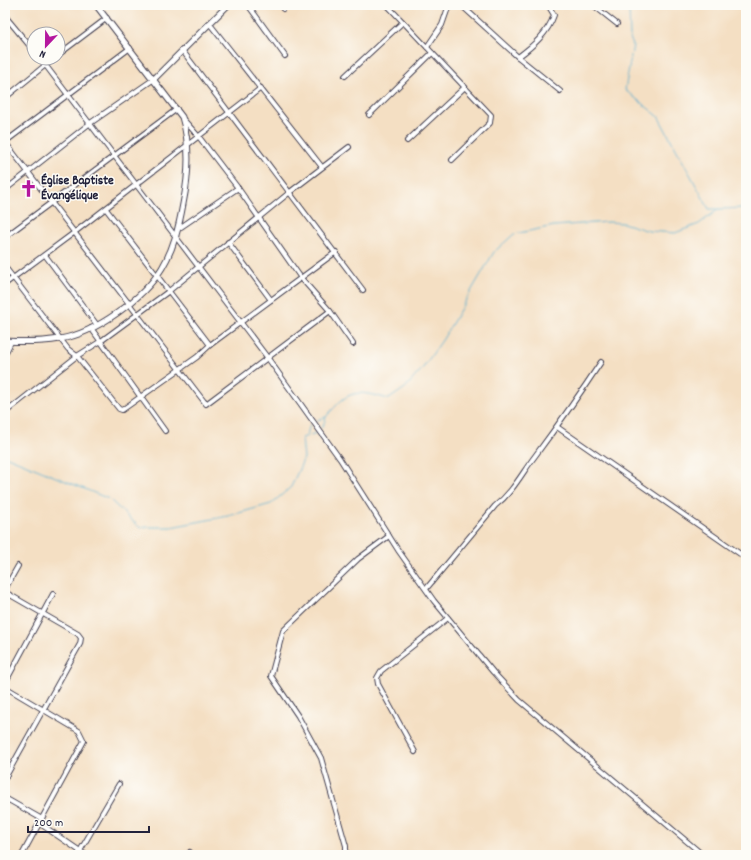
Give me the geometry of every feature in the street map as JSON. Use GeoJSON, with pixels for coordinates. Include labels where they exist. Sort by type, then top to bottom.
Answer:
{"type":"FeatureCollection","features":[{"type":"Feature","properties":{"kind":"street"},"geometry":{"type":"LineString","coordinates":[[96,5],[238,188],[301,278],[330,311],[353,344]]}},
{"type":"Feature","properties":{"kind":"street"},"geometry":{"type":"LineString","coordinates":[[5,190],[89,124],[154,79],[228,5]]}},
{"type":"Feature","properties":{"kind":"street"},"geometry":{"type":"LineString","coordinates":[[248,5],[285,56]]}},
{"type":"Feature","properties":{"kind":"street"},"geometry":{"type":"LineString","coordinates":[[283,9],[287,5]]}},
{"type":"Feature","properties":{"kind":"street"},"geometry":{"type":"LineString","coordinates":[[387,5],[489,111],[492,120],[452,160]]}},
{"type":"Feature","properties":{"kind":"street"},"geometry":{"type":"LineString","coordinates":[[427,47],[442,25],[449,5]]}},
{"type":"Feature","properties":{"kind":"street"},"geometry":{"type":"LineString","coordinates":[[461,5],[518,57],[560,91]]}},
{"type":"Feature","properties":{"kind":"street"},"geometry":{"type":"LineString","coordinates":[[518,57],[540,38],[552,20],[554,16],[548,5]]}},
{"type":"Feature","properties":{"kind":"street"},"geometry":{"type":"LineString","coordinates":[[593,5],[617,24]]}},
{"type":"Feature","properties":{"kind":"street"},"geometry":{"type":"LineString","coordinates":[[5,16],[26,41]]}},
{"type":"Feature","properties":{"kind":"street"},"geometry":{"type":"LineString","coordinates":[[66,49],[107,18]]}},
{"type":"Feature","properties":{"kind":"street"},"geometry":{"type":"LineString","coordinates":[[345,76],[403,22]]}},
{"type":"Feature","properties":{"kind":"street"},"geometry":{"type":"LineString","coordinates":[[209,23],[322,167]]}},
{"type":"Feature","properties":{"kind":"street"},"geometry":{"type":"LineString","coordinates":[[130,48],[5,142],[50,203],[75,232],[206,404],[330,311]]}},
{"type":"Feature","properties":{"kind":"street"},"geometry":{"type":"LineString","coordinates":[[182,50],[231,112],[363,290]]}},
{"type":"Feature","properties":{"kind":"street"},"geometry":{"type":"LineString","coordinates":[[369,115],[432,53]]}},
{"type":"Feature","properties":{"kind":"street"},"geometry":{"type":"LineString","coordinates":[[5,98],[44,66]]}},
{"type":"Feature","properties":{"kind":"street"},"geometry":{"type":"LineString","coordinates":[[46,66],[242,322],[340,459],[389,536],[448,618],[519,700],[704,855]]}},
{"type":"Feature","properties":{"kind":"street"},"geometry":{"type":"LineString","coordinates":[[407,141],[465,87]]}},
{"type":"Feature","properties":{"kind":"street"},"geometry":{"type":"LineString","coordinates":[[5,284],[106,209],[261,88]]}},
{"type":"Feature","properties":{"kind":"street"},"geometry":{"type":"LineString","coordinates":[[5,238],[113,155],[177,109]]}},
{"type":"Feature","properties":{"kind":"street"},"geometry":{"type":"LineString","coordinates":[[5,341],[11,342],[61,339],[91,328],[120,311],[142,292],[157,275],[166,260],[176,237],[187,182],[188,146],[182,117]]}},
{"type":"Feature","properties":{"kind":"street"},"geometry":{"type":"LineString","coordinates":[[6,412],[77,356],[101,341],[138,314],[290,192],[349,147]]}},
{"type":"Feature","properties":{"kind":"street"},"geometry":{"type":"LineString","coordinates":[[178,229],[238,188]]}},
{"type":"Feature","properties":{"kind":"street"},"geometry":{"type":"LineString","coordinates":[[106,209],[210,345]]}},
{"type":"Feature","properties":{"kind":"street"},"geometry":{"type":"LineString","coordinates":[[228,242],[271,300]]}},
{"type":"Feature","properties":{"kind":"street"},"geometry":{"type":"LineString","coordinates":[[5,267],[61,339],[77,356],[120,410],[179,369],[336,252]]}},
{"type":"Feature","properties":{"kind":"street"},"geometry":{"type":"LineString","coordinates":[[45,255],[97,325]]}},
{"type":"Feature","properties":{"kind":"street"},"geometry":{"type":"LineString","coordinates":[[91,328],[165,431]]}},
{"type":"Feature","properties":{"kind":"street"},"geometry":{"type":"LineString","coordinates":[[5,354],[11,342]]}},
{"type":"Feature","properties":{"kind":"street"},"geometry":{"type":"LineString","coordinates":[[426,589],[495,506],[508,496],[601,362]]}},
{"type":"Feature","properties":{"kind":"street"},"geometry":{"type":"LineString","coordinates":[[557,427],[746,558]]}},
{"type":"Feature","properties":{"kind":"street"},"geometry":{"type":"LineString","coordinates":[[346,855],[346,846],[321,758],[298,716],[271,676],[283,631],[358,559],[389,536]]}},
{"type":"Feature","properties":{"kind":"street"},"geometry":{"type":"LineString","coordinates":[[5,589],[18,566]]}},
{"type":"Feature","properties":{"kind":"street"},"geometry":{"type":"LineString","coordinates":[[5,592],[78,634],[81,638],[80,644],[5,778]]}},
{"type":"Feature","properties":{"kind":"street"},"geometry":{"type":"LineString","coordinates":[[5,683],[53,594]]}},
{"type":"Feature","properties":{"kind":"street"},"geometry":{"type":"LineString","coordinates":[[415,752],[378,684],[377,678],[381,670],[448,618]]}},
{"type":"Feature","properties":{"kind":"street"},"geometry":{"type":"LineString","coordinates":[[5,687],[79,730],[84,741],[22,855]]}},
{"type":"Feature","properties":{"kind":"street"},"geometry":{"type":"LineString","coordinates":[[79,853],[118,784]]}},
{"type":"Feature","properties":{"kind":"street"},"geometry":{"type":"LineString","coordinates":[[5,798],[41,821],[79,853],[86,855]]}},
{"type":"Feature","properties":{"kind":"waterway"},"geometry":{"type":"LineString","coordinates":[[629,5],[630,38],[633,45],[625,90],[658,116],[709,209],[719,209]]}},
{"type":"Feature","properties":{"kind":"waterway"},"geometry":{"type":"LineString","coordinates":[[321,428],[326,417],[347,396],[359,393],[389,399],[405,388],[422,369],[443,339],[494,252],[514,234],[554,226],[608,222],[623,223],[649,231],[675,233],[699,224],[719,209],[746,208]]}},
{"type":"Feature","properties":{"kind":"waterway"},"geometry":{"type":"LineString","coordinates":[[316,421],[326,417]]}},
{"type":"Feature","properties":{"kind":"waterway"},"geometry":{"type":"LineString","coordinates":[[307,435],[310,424]]}},
{"type":"Feature","properties":{"kind":"waterway"},"geometry":{"type":"LineString","coordinates":[[5,456],[109,499],[139,527],[171,527],[228,516],[271,504],[291,487],[304,458],[302,438],[316,433]]}},
{"type":"Feature","properties":{"kind":"place","name":"Église Baptiste Évangélique"},"geometry":{"type":"Point","coordinates":[28,188]}}]}
